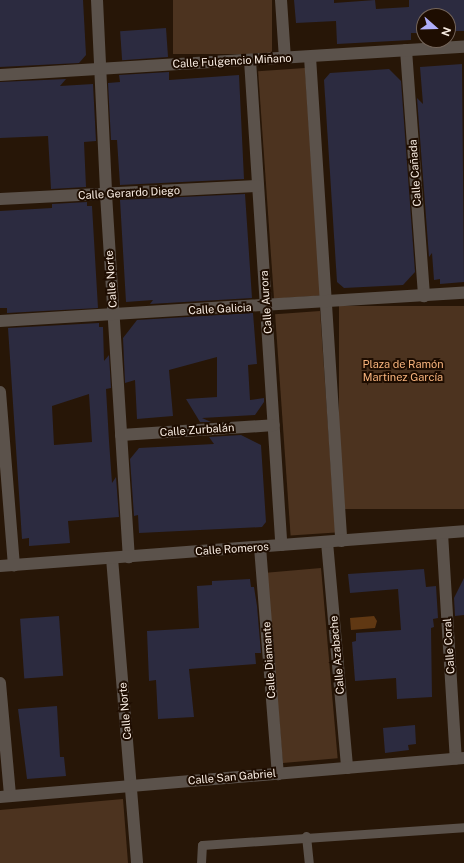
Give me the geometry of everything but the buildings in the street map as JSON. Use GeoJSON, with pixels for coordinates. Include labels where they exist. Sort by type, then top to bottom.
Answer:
{"type":"FeatureCollection","features":[{"type":"Feature","properties":{"kind":"street","name":"Calle Norte"},"geometry":{"type":"LineString","coordinates":[[97,0],[106,194],[129,557]]}},
{"type":"Feature","properties":{"kind":"street"},"geometry":{"type":"LineString","coordinates":[[281,0],[285,58]]}},
{"type":"Feature","properties":{"kind":"street","name":"Calle Fulgencio Miñano"},"geometry":{"type":"LineString","coordinates":[[0,75],[464,47]]}},
{"type":"Feature","properties":{"kind":"street","name":"Calle Cañada"},"geometry":{"type":"LineString","coordinates":[[406,50],[424,296]]}},
{"type":"Feature","properties":{"kind":"street"},"geometry":{"type":"LineString","coordinates":[[310,57],[327,301],[341,541]]}},
{"type":"Feature","properties":{"kind":"street","name":"Calle Aurora"},"geometry":{"type":"LineString","coordinates":[[250,60],[281,545]]}},
{"type":"Feature","properties":{"kind":"street","name":"Calle Gerardo Diego"},"geometry":{"type":"LineString","coordinates":[[0,199],[258,186]]}},
{"type":"Feature","properties":{"kind":"street","name":"Calle Galicia"},"geometry":{"type":"LineString","coordinates":[[0,321],[464,294]]}},
{"type":"Feature","properties":{"kind":"street"},"geometry":{"type":"LineString","coordinates":[[0,392],[14,565]]}},
{"type":"Feature","properties":{"kind":"street","name":"Calle Zurbalán"},"geometry":{"type":"LineString","coordinates":[[121,435],[274,424]]}},
{"type":"Feature","properties":{"kind":"street","name":"Calle Romeros"},"geometry":{"type":"LineString","coordinates":[[0,566],[464,532]]}},
{"type":"Feature","properties":{"kind":"street","name":"Calle Coral"},"geometry":{"type":"LineString","coordinates":[[442,533],[460,758]]}},
{"type":"Feature","properties":{"kind":"street","name":"Calle Azabache"},"geometry":{"type":"LineString","coordinates":[[327,542],[347,768]]}},
{"type":"Feature","properties":{"kind":"street","name":"Calle Diamante"},"geometry":{"type":"LineString","coordinates":[[260,547],[278,774]]}},
{"type":"Feature","properties":{"kind":"street","name":"Calle Norte"},"geometry":{"type":"LineString","coordinates":[[112,558],[137,863]]}},
{"type":"Feature","properties":{"kind":"street"},"geometry":{"type":"LineString","coordinates":[[0,683],[5,796]]}},
{"type":"Feature","properties":{"kind":"street","name":"Calle San Gabriel"},"geometry":{"type":"LineString","coordinates":[[5,796],[460,758]]}},
{"type":"Feature","properties":{"kind":"lane"},"geometry":{"type":"LineString","coordinates":[[201,863],[202,845],[306,836],[464,827]]}},
{"type":"Feature","properties":{"kind":"lane"},"geometry":{"type":"LineString","coordinates":[[306,836],[309,863]]}},
{"type":"Feature","properties":{"kind":"green space"},"geometry":{"type":"Polygon","coordinates":[[[173,0],[272,0],[272,54],[173,54],[173,0]]]}},
{"type":"Feature","properties":{"kind":"green space"},"geometry":{"type":"Polygon","coordinates":[[[305,68],[321,295],[274,299],[258,71],[305,68]]]}},
{"type":"Feature","properties":{"kind":"green space","name":"Plaza de Ramón Martinez García"},"geometry":{"type":"Polygon","coordinates":[[[339,306],[464,306],[464,509],[339,509],[339,306]]]}},
{"type":"Feature","properties":{"kind":"green space"},"geometry":{"type":"Polygon","coordinates":[[[320,311],[335,532],[291,536],[275,314],[320,311]]]}},
{"type":"Feature","properties":{"kind":"green space"},"geometry":{"type":"Polygon","coordinates":[[[321,568],[338,758],[283,763],[266,573],[321,568]]]}},
{"type":"Feature","properties":{"kind":"green space"},"geometry":{"type":"Polygon","coordinates":[[[123,799],[128,863],[0,863],[0,810],[123,799]]]}},
{"type":"Feature","properties":{"kind":"shaded area"},"geometry":{"type":"Polygon","coordinates":[[[374,616],[377,621],[375,628],[351,630],[350,618],[374,616]]]}}]}
